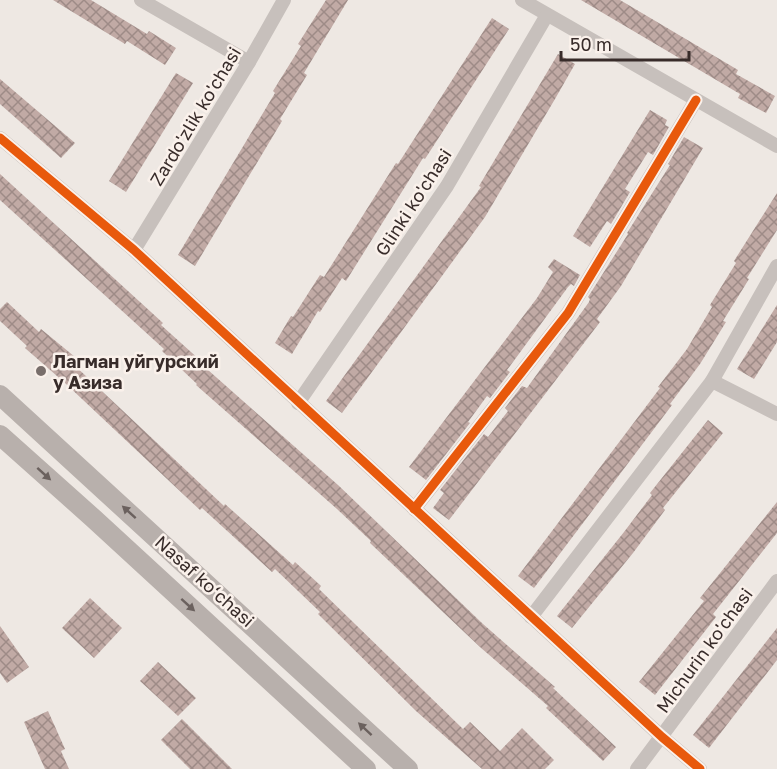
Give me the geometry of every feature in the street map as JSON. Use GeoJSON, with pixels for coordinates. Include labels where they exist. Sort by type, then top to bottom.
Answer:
{"type":"FeatureCollection","features":[{"type":"Feature","properties":{"kind":"main road","name":"Nasaf ko‘chasi"},"geometry":{"type":"LineString","coordinates":[[0,395],[408,769]]}},
{"type":"Feature","properties":{"kind":"main road","name":"Nasaf ko‘chasi"},"geometry":{"type":"LineString","coordinates":[[0,435],[366,769]]}},
{"type":"Feature","properties":{"kind":"street"},"geometry":{"type":"LineString","coordinates":[[141,0],[249,62]]}},
{"type":"Feature","properties":{"kind":"street","name":"Zardo'zlik ko'chasi"},"geometry":{"type":"LineString","coordinates":[[134,250],[249,62],[284,0]]}},
{"type":"Feature","properties":{"kind":"street"},"geometry":{"type":"LineString","coordinates":[[522,0],[777,146]]}},
{"type":"Feature","properties":{"kind":"street","name":"Glinki ko'chasi"},"geometry":{"type":"LineString","coordinates":[[298,403],[447,186],[548,15]]}},
{"type":"Feature","properties":{"kind":"street"},"geometry":{"type":"LineString","coordinates":[[414,509],[568,313],[696,100]]}},
{"type":"Feature","properties":{"kind":"street"},"geometry":{"type":"LineString","coordinates":[[0,138],[134,250],[531,617],[700,769]]}},
{"type":"Feature","properties":{"kind":"street"},"geometry":{"type":"LineString","coordinates":[[531,617],[712,381],[777,266]]}},
{"type":"Feature","properties":{"kind":"street"},"geometry":{"type":"LineString","coordinates":[[712,381],[777,414]]}},
{"type":"Feature","properties":{"kind":"street","name":"Michurin ko'chasi"},"geometry":{"type":"LineString","coordinates":[[637,769],[777,581]]}},
{"type":"Feature","properties":{"kind":"building"},"geometry":{"type":"Polygon","coordinates":[[[53,0],[91,0],[147,34],[149,31],[176,48],[165,65],[127,41],[125,44],[53,0]]]}},
{"type":"Feature","properties":{"kind":"building"},"geometry":{"type":"Polygon","coordinates":[[[326,0],[348,0],[304,73],[307,75],[280,119],[282,121],[195,266],[178,255],[275,93],[273,91],[301,46],[298,44],[326,0]]]}},
{"type":"Feature","properties":{"kind":"building"},"geometry":{"type":"Polygon","coordinates":[[[581,0],[620,0],[738,70],[736,74],[775,96],[766,113],[738,98],[740,94],[581,0]]]}},
{"type":"Feature","properties":{"kind":"building"},"geometry":{"type":"Polygon","coordinates":[[[492,18],[509,29],[425,159],[423,158],[346,281],[342,278],[320,312],[318,311],[292,354],[275,343],[291,316],[293,317],[320,275],[324,277],[492,18]]]}},
{"type":"Feature","properties":{"kind":"building"},"geometry":{"type":"Polygon","coordinates":[[[558,54],[575,64],[485,217],[342,413],[326,401],[481,187],[479,186],[558,54]]]}},
{"type":"Feature","properties":{"kind":"building"},"geometry":{"type":"Polygon","coordinates":[[[176,73],[193,83],[126,192],[109,181],[176,73]]]}},
{"type":"Feature","properties":{"kind":"building"},"geometry":{"type":"Polygon","coordinates":[[[0,79],[75,143],[61,158],[0,104],[0,79]]]}},
{"type":"Feature","properties":{"kind":"building"},"geometry":{"type":"Polygon","coordinates":[[[650,110],[667,120],[665,125],[669,127],[653,155],[648,152],[625,189],[630,192],[611,224],[607,221],[590,247],[573,236],[650,110]]]}},
{"type":"Feature","properties":{"kind":"building"},"geometry":{"type":"Polygon","coordinates":[[[684,137],[703,148],[621,286],[597,319],[600,322],[449,520],[433,508],[444,493],[440,490],[484,434],[488,437],[508,411],[505,408],[522,386],[527,388],[589,302],[588,297],[670,165],[668,164],[684,137]]]}},
{"type":"Feature","properties":{"kind":"building"},"geometry":{"type":"Polygon","coordinates":[[[0,174],[163,323],[161,325],[201,361],[199,362],[338,485],[483,624],[555,687],[553,688],[616,747],[603,761],[546,708],[548,706],[480,647],[337,509],[196,385],[162,351],[164,349],[0,200],[0,174]]]}},
{"type":"Feature","properties":{"kind":"building"},"geometry":{"type":"Polygon","coordinates":[[[777,193],[777,230],[723,321],[726,322],[700,364],[670,404],[672,405],[534,588],[518,576],[687,349],[736,263],[734,261],[777,193]]]}},
{"type":"Feature","properties":{"kind":"building"},"geometry":{"type":"Polygon","coordinates":[[[554,259],[580,275],[574,286],[571,284],[568,287],[507,370],[510,372],[490,398],[487,396],[468,422],[470,423],[426,480],[409,467],[537,298],[553,272],[548,267],[554,259]]]}},
{"type":"Feature","properties":{"kind":"building"},"geometry":{"type":"Polygon","coordinates":[[[7,302],[39,332],[41,329],[75,357],[71,362],[224,506],[225,504],[293,565],[295,562],[321,586],[319,589],[463,729],[470,722],[500,751],[522,728],[554,760],[545,769],[482,769],[416,711],[275,569],[272,572],[202,508],[200,510],[25,348],[27,346],[0,321],[0,309],[7,302]]]}},
{"type":"Feature","properties":{"kind":"building"},"geometry":{"type":"Polygon","coordinates":[[[777,305],[777,342],[754,379],[737,369],[777,305]]]}},
{"type":"Feature","properties":{"kind":"building"},"geometry":{"type":"Polygon","coordinates":[[[708,420],[723,433],[663,508],[665,510],[633,553],[572,628],[557,616],[624,532],[652,495],[650,493],[708,420]]]}},
{"type":"Feature","properties":{"kind":"building"},"geometry":{"type":"Polygon","coordinates":[[[777,502],[777,533],[713,614],[716,617],[655,695],[639,682],[704,601],[700,598],[777,502]]]}},
{"type":"Feature","properties":{"kind":"building"},"geometry":{"type":"Polygon","coordinates":[[[90,598],[122,628],[94,658],[62,628],[90,598]]]}},
{"type":"Feature","properties":{"kind":"building"},"geometry":{"type":"Polygon","coordinates":[[[0,626],[29,667],[7,683],[0,673],[0,626]]]}},
{"type":"Feature","properties":{"kind":"building"},"geometry":{"type":"Polygon","coordinates":[[[777,628],[777,660],[709,748],[693,735],[777,628]]]}},
{"type":"Feature","properties":{"kind":"building"},"geometry":{"type":"Polygon","coordinates":[[[158,662],[196,698],[178,716],[140,681],[158,662]]]}},
{"type":"Feature","properties":{"kind":"building"},"geometry":{"type":"Polygon","coordinates":[[[48,711],[65,749],[61,751],[69,769],[45,769],[24,722],[48,711]]]}},
{"type":"Feature","properties":{"kind":"building"},"geometry":{"type":"Polygon","coordinates":[[[182,719],[232,769],[190,769],[161,740],[182,719]]]}},
{"type":"Feature","properties":{"kind":"cycle path"},"geometry":{"type":"LineString","coordinates":[[414,509],[568,313],[696,100]]}},
{"type":"Feature","properties":{"kind":"cycle path"},"geometry":{"type":"LineString","coordinates":[[0,138],[134,250],[662,737],[700,769]]}},
{"type":"Feature","properties":{"kind":"place","name":"Лагман уйгурский у Азиза"},"geometry":{"type":"Point","coordinates":[41,371]}}]}
